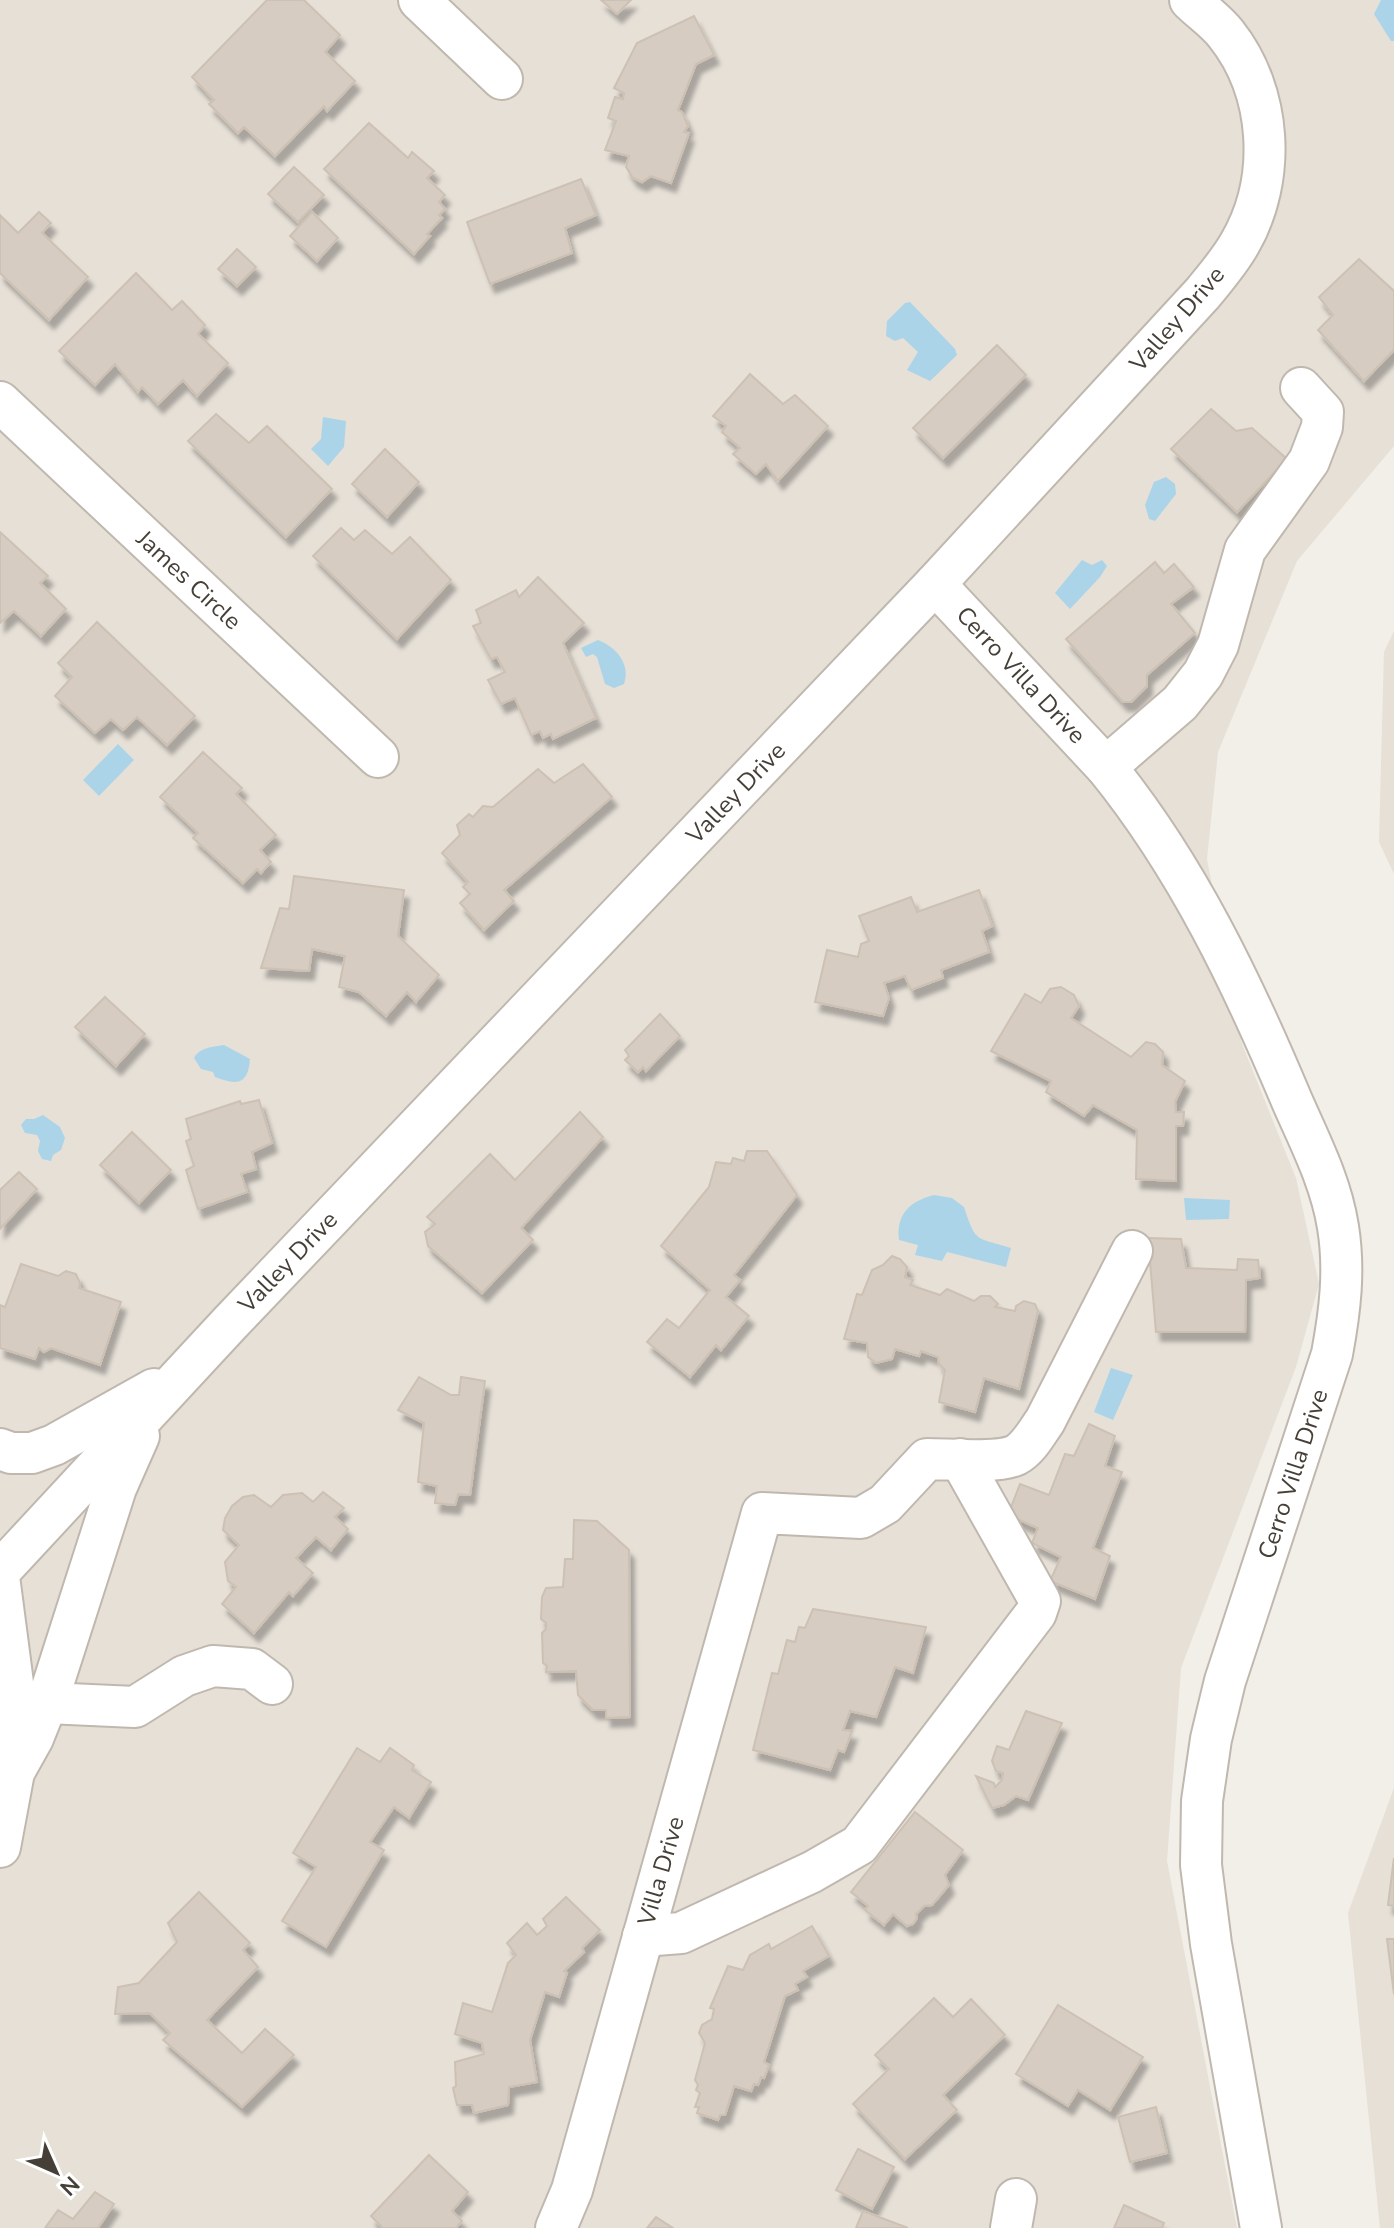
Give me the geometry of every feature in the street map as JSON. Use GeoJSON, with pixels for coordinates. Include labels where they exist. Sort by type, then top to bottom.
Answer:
{"type":"FeatureCollection","features":[{"type":"Feature","properties":{"kind":"street"},"geometry":{"type":"LineString","coordinates":[[419,0],[502,79]]}},
{"type":"Feature","properties":{"kind":"street","name":"Valley Drive"},"geometry":{"type":"LineString","coordinates":[[0,1571],[182,1374],[935,584],[1203,293],[1224,266],[1241,243],[1262,185],[1265,149],[1263,123],[1252,77],[1224,31],[1190,0]]}},
{"type":"Feature","properties":{"kind":"street"},"geometry":{"type":"LineString","coordinates":[[1106,767],[1180,703],[1203,674],[1218,645],[1245,550],[1315,449],[1323,412],[1301,388]]}},
{"type":"Feature","properties":{"kind":"street","name":"James Circle"},"geometry":{"type":"LineString","coordinates":[[0,402],[378,757]]}},
{"type":"Feature","properties":{"kind":"street","name":"Cerro Villa Drive"},"geometry":{"type":"LineString","coordinates":[[935,584],[1106,767],[1183,875],[1204,911],[1277,1064],[1330,1191],[1338,1228],[1342,1268],[1340,1309],[1332,1354],[1225,1681],[1211,1739],[1202,1801],[1201,1865],[1211,1944],[1261,2228]]}},
{"type":"Feature","properties":{"kind":"street"},"geometry":{"type":"LineString","coordinates":[[643,1936],[681,1933],[812,1872],[859,1845],[1036,1613],[1040,1601],[960,1459],[1015,1455],[1029,1444],[1066,1385],[1132,1251]]}},
{"type":"Feature","properties":{"kind":"street"},"geometry":{"type":"LineString","coordinates":[[0,1449],[11,1453],[32,1453],[54,1445],[182,1374]]}},
{"type":"Feature","properties":{"kind":"street","name":"Valley Drive"},"geometry":{"type":"LineString","coordinates":[[14,1772],[33,1738],[47,1703],[116,1488],[153,1405]]}},
{"type":"Feature","properties":{"kind":"street","name":"Villa Drive"},"geometry":{"type":"LineString","coordinates":[[556,2228],[572,2190],[762,1513],[861,1518],[885,1504],[927,1459],[960,1459]]}},
{"type":"Feature","properties":{"kind":"street","name":"Valley Drive"},"geometry":{"type":"LineString","coordinates":[[0,1584],[16,1706],[14,1772],[0,1847]]}},
{"type":"Feature","properties":{"kind":"street"},"geometry":{"type":"LineString","coordinates":[[47,1703],[135,1707],[184,1676],[213,1666],[252,1669],[272,1684]]}},
{"type":"Feature","properties":{"kind":"shaded area"},"geometry":{"type":"Polygon","coordinates":[[[0,0],[1394,0],[1394,446],[1297,561],[1218,752],[1207,859],[1242,1044],[1296,1178],[1319,1284],[1296,1367],[1181,1668],[1167,1861],[1237,2228],[0,2228],[0,0]]]}},
{"type":"Feature","properties":{"kind":"shaded area"},"geometry":{"type":"Polygon","coordinates":[[[1394,631],[1394,874],[1379,842],[1384,652],[1394,631]]]}},
{"type":"Feature","properties":{"kind":"shaded area"},"geometry":{"type":"Polygon","coordinates":[[[1394,1788],[1394,2228],[1380,2228],[1348,1913],[1394,1788]]]}},
{"type":"Feature","properties":{"kind":"water"},"geometry":{"type":"Polygon","coordinates":[[[1381,0],[1394,0],[1394,41],[1391,41],[1374,14],[1381,0]]]}},
{"type":"Feature","properties":{"kind":"water"},"geometry":{"type":"Polygon","coordinates":[[[910,302],[955,349],[957,355],[930,381],[907,370],[918,352],[903,338],[895,341],[886,336],[887,321],[905,303],[910,302]]]}},
{"type":"Feature","properties":{"kind":"water"},"geometry":{"type":"Polygon","coordinates":[[[323,417],[346,421],[344,447],[328,466],[311,449],[321,439],[323,417]]]}},
{"type":"Feature","properties":{"kind":"water"},"geometry":{"type":"Polygon","coordinates":[[[1166,477],[1175,484],[1176,494],[1155,521],[1149,519],[1145,505],[1154,482],[1166,477]]]}},
{"type":"Feature","properties":{"kind":"water"},"geometry":{"type":"Polygon","coordinates":[[[1082,560],[1092,565],[1102,560],[1107,566],[1070,609],[1055,593],[1082,560]]]}},
{"type":"Feature","properties":{"kind":"water"},"geometry":{"type":"Polygon","coordinates":[[[598,640],[611,647],[624,663],[624,684],[614,688],[605,684],[597,657],[593,654],[586,657],[581,648],[598,640]]]}},
{"type":"Feature","properties":{"kind":"water"},"geometry":{"type":"Polygon","coordinates":[[[118,744],[134,760],[99,796],[83,780],[118,744]]]}},
{"type":"Feature","properties":{"kind":"water"},"geometry":{"type":"Polygon","coordinates":[[[224,1045],[250,1059],[244,1079],[235,1082],[215,1077],[213,1072],[201,1069],[194,1058],[203,1050],[224,1045]]]}},
{"type":"Feature","properties":{"kind":"water"},"geometry":{"type":"Polygon","coordinates":[[[43,1115],[60,1127],[65,1138],[61,1150],[53,1155],[51,1161],[42,1159],[37,1135],[25,1133],[21,1125],[26,1119],[43,1115]]]}},
{"type":"Feature","properties":{"kind":"water"},"geometry":{"type":"Polygon","coordinates":[[[934,1195],[952,1198],[964,1207],[978,1237],[1011,1248],[1006,1267],[947,1252],[942,1261],[915,1255],[918,1245],[899,1240],[900,1223],[906,1210],[934,1195]]]}},
{"type":"Feature","properties":{"kind":"water"},"geometry":{"type":"Polygon","coordinates":[[[1184,1198],[1230,1200],[1229,1219],[1186,1220],[1184,1198]]]}},
{"type":"Feature","properties":{"kind":"water"},"geometry":{"type":"Polygon","coordinates":[[[1111,1368],[1133,1375],[1113,1420],[1094,1412],[1111,1368]]]}},
{"type":"Feature","properties":{"kind":"building"},"geometry":{"type":"Polygon","coordinates":[[[267,0],[304,0],[340,35],[325,52],[355,81],[327,111],[324,106],[275,156],[244,127],[238,133],[209,104],[214,100],[192,77],[267,0]]]}},
{"type":"Feature","properties":{"kind":"building"},"geometry":{"type":"Polygon","coordinates":[[[601,0],[631,0],[617,14],[601,0]]]}},
{"type":"Feature","properties":{"kind":"building"},"geometry":{"type":"Polygon","coordinates":[[[694,16],[714,55],[696,64],[678,110],[688,126],[684,132],[689,133],[671,183],[651,176],[642,182],[633,178],[626,167],[629,156],[605,150],[616,121],[608,118],[615,97],[623,99],[624,93],[614,88],[637,43],[694,16]]]}},
{"type":"Feature","properties":{"kind":"building"},"geometry":{"type":"Polygon","coordinates":[[[369,123],[408,158],[412,152],[434,171],[427,178],[445,195],[439,202],[445,209],[439,215],[442,218],[414,254],[324,169],[369,123]]]}},
{"type":"Feature","properties":{"kind":"building"},"geometry":{"type":"Polygon","coordinates":[[[294,167],[324,195],[298,222],[268,194],[294,167]]]}},
{"type":"Feature","properties":{"kind":"building"},"geometry":{"type":"Polygon","coordinates":[[[581,179],[596,215],[565,228],[572,253],[490,284],[467,222],[581,179]]]}},
{"type":"Feature","properties":{"kind":"building"},"geometry":{"type":"Polygon","coordinates":[[[39,212],[51,223],[42,233],[88,277],[49,320],[0,273],[0,215],[18,233],[39,212]]]}},
{"type":"Feature","properties":{"kind":"building"},"geometry":{"type":"Polygon","coordinates":[[[312,212],[338,238],[317,261],[290,236],[312,212]]]}},
{"type":"Feature","properties":{"kind":"building"},"geometry":{"type":"Polygon","coordinates":[[[237,249],[256,267],[237,286],[218,269],[237,249]]]}},
{"type":"Feature","properties":{"kind":"building"},"geometry":{"type":"Polygon","coordinates":[[[1359,259],[1394,291],[1394,350],[1364,381],[1318,330],[1333,315],[1319,297],[1359,259]]]}},
{"type":"Feature","properties":{"kind":"building"},"geometry":{"type":"Polygon","coordinates":[[[136,273],[172,310],[182,301],[205,325],[198,334],[228,363],[197,396],[183,380],[158,404],[142,387],[138,392],[115,364],[95,385],[59,351],[136,273]]]}},
{"type":"Feature","properties":{"kind":"building"},"geometry":{"type":"Polygon","coordinates":[[[997,345],[1026,375],[943,458],[913,428],[997,345]]]}},
{"type":"Feature","properties":{"kind":"building"},"geometry":{"type":"Polygon","coordinates":[[[750,374],[783,404],[795,395],[828,426],[778,481],[766,464],[756,474],[733,454],[740,448],[722,432],[726,426],[713,416],[750,374]]]}},
{"type":"Feature","properties":{"kind":"building"},"geometry":{"type":"Polygon","coordinates":[[[1211,409],[1236,431],[1252,428],[1287,459],[1237,512],[1171,449],[1211,409]]]}},
{"type":"Feature","properties":{"kind":"building"},"geometry":{"type":"Polygon","coordinates":[[[216,414],[249,443],[267,426],[332,489],[286,537],[188,441],[216,414]]]}},
{"type":"Feature","properties":{"kind":"building"},"geometry":{"type":"Polygon","coordinates":[[[385,449],[419,482],[387,517],[352,484],[385,449]]]}},
{"type":"Feature","properties":{"kind":"building"},"geometry":{"type":"Polygon","coordinates":[[[341,528],[354,540],[365,530],[392,554],[410,537],[451,580],[397,639],[313,556],[341,528]]]}},
{"type":"Feature","properties":{"kind":"building"},"geometry":{"type":"Polygon","coordinates":[[[0,532],[48,576],[40,583],[66,609],[41,636],[14,611],[0,623],[0,532]]]}},
{"type":"Feature","properties":{"kind":"building"},"geometry":{"type":"Polygon","coordinates":[[[1155,562],[1164,573],[1174,564],[1194,587],[1171,604],[1195,633],[1147,675],[1147,686],[1131,702],[1123,702],[1066,639],[1155,562]]]}},
{"type":"Feature","properties":{"kind":"building"},"geometry":{"type":"Polygon","coordinates":[[[538,577],[584,623],[563,643],[596,718],[553,739],[551,734],[543,738],[540,731],[531,735],[515,698],[501,704],[488,680],[505,672],[497,657],[491,659],[473,626],[481,623],[476,610],[516,590],[519,597],[538,577]]]}},
{"type":"Feature","properties":{"kind":"building"},"geometry":{"type":"Polygon","coordinates":[[[97,622],[195,716],[167,745],[137,717],[123,730],[111,719],[95,733],[55,696],[72,677],[58,663],[97,622]]]}},
{"type":"Feature","properties":{"kind":"building"},"geometry":{"type":"Polygon","coordinates":[[[203,752],[242,788],[236,794],[276,835],[260,850],[271,862],[261,873],[257,869],[243,883],[193,838],[198,833],[160,797],[203,752]]]}},
{"type":"Feature","properties":{"kind":"building"},"geometry":{"type":"Polygon","coordinates":[[[583,764],[612,797],[504,890],[514,901],[484,930],[460,903],[470,894],[463,887],[468,882],[442,853],[460,835],[457,825],[469,814],[473,817],[483,806],[493,807],[538,769],[554,783],[583,764]]]}},
{"type":"Feature","properties":{"kind":"building"},"geometry":{"type":"Polygon","coordinates":[[[294,876],[404,890],[398,936],[439,975],[416,1002],[407,992],[386,1016],[359,992],[339,987],[345,956],[312,949],[309,971],[261,968],[280,908],[289,909],[294,876]]]}},
{"type":"Feature","properties":{"kind":"building"},"geometry":{"type":"Polygon","coordinates":[[[979,890],[992,926],[982,931],[989,952],[941,970],[943,978],[911,990],[905,976],[884,983],[889,998],[883,1016],[815,1002],[827,950],[858,957],[861,944],[869,941],[859,916],[911,897],[917,912],[979,890]]]}},
{"type":"Feature","properties":{"kind":"building"},"geometry":{"type":"Polygon","coordinates":[[[1061,987],[1074,995],[1079,1006],[1071,1018],[1131,1057],[1146,1042],[1155,1044],[1163,1052],[1162,1065],[1185,1081],[1175,1102],[1176,1112],[1184,1112],[1183,1126],[1176,1126],[1176,1181],[1136,1179],[1137,1130],[1093,1105],[1084,1116],[1046,1092],[1051,1081],[991,1051],[1025,994],[1041,1003],[1050,989],[1061,987]]]}},
{"type":"Feature","properties":{"kind":"building"},"geometry":{"type":"Polygon","coordinates":[[[105,997],[145,1034],[116,1066],[75,1027],[105,997]]]}},
{"type":"Feature","properties":{"kind":"building"},"geometry":{"type":"Polygon","coordinates":[[[660,1014],[680,1036],[646,1071],[643,1067],[638,1072],[625,1060],[629,1056],[625,1050],[660,1014]]]}},
{"type":"Feature","properties":{"kind":"building"},"geometry":{"type":"Polygon","coordinates":[[[259,1100],[272,1143],[252,1152],[256,1169],[241,1174],[247,1192],[198,1209],[186,1170],[194,1166],[186,1141],[191,1139],[186,1119],[240,1101],[241,1104],[259,1100]]]}},
{"type":"Feature","properties":{"kind":"building"},"geometry":{"type":"Polygon","coordinates":[[[580,1112],[603,1137],[521,1228],[533,1240],[482,1293],[428,1246],[425,1232],[435,1224],[427,1217],[490,1154],[515,1180],[580,1112]]]}},
{"type":"Feature","properties":{"kind":"building"},"geometry":{"type":"Polygon","coordinates":[[[132,1132],[171,1170],[139,1203],[100,1165],[132,1132]]]}},
{"type":"Feature","properties":{"kind":"building"},"geometry":{"type":"Polygon","coordinates":[[[747,1151],[767,1151],[797,1195],[734,1275],[740,1280],[726,1297],[749,1316],[721,1350],[716,1345],[690,1377],[647,1342],[667,1319],[679,1328],[710,1290],[661,1246],[709,1187],[716,1162],[731,1164],[733,1158],[744,1161],[747,1151]]]}},
{"type":"Feature","properties":{"kind":"building"},"geometry":{"type":"Polygon","coordinates":[[[19,1172],[37,1189],[0,1229],[0,1190],[19,1172]]]}},
{"type":"Feature","properties":{"kind":"building"},"geometry":{"type":"Polygon","coordinates":[[[1148,1238],[1181,1239],[1186,1268],[1237,1270],[1238,1259],[1258,1260],[1260,1278],[1246,1280],[1245,1332],[1156,1332],[1148,1238]]]}},
{"type":"Feature","properties":{"kind":"building"},"geometry":{"type":"Polygon","coordinates":[[[892,1256],[907,1267],[905,1277],[913,1280],[910,1285],[940,1295],[947,1289],[974,1301],[981,1296],[990,1296],[998,1304],[995,1307],[1015,1311],[1016,1306],[1024,1301],[1035,1304],[1038,1311],[1019,1389],[984,1378],[975,1412],[939,1402],[945,1370],[939,1364],[938,1357],[921,1351],[919,1356],[895,1349],[892,1359],[876,1363],[868,1357],[867,1343],[844,1339],[857,1294],[862,1295],[872,1270],[892,1256]]]}},
{"type":"Feature","properties":{"kind":"building"},"geometry":{"type":"Polygon","coordinates":[[[21,1264],[58,1276],[66,1271],[76,1274],[79,1288],[121,1302],[100,1365],[51,1348],[44,1352],[39,1348],[35,1359],[0,1348],[0,1305],[5,1307],[21,1264]]]}},
{"type":"Feature","properties":{"kind":"building"},"geometry":{"type":"Polygon","coordinates":[[[419,1377],[451,1395],[459,1395],[461,1377],[485,1381],[470,1495],[458,1494],[455,1505],[435,1503],[437,1486],[418,1482],[424,1423],[398,1410],[419,1377]]]}},
{"type":"Feature","properties":{"kind":"building"},"geometry":{"type":"Polygon","coordinates":[[[1089,1424],[1115,1436],[1105,1466],[1122,1472],[1093,1548],[1110,1556],[1095,1599],[1050,1581],[1061,1557],[1032,1543],[1038,1528],[1008,1515],[1020,1484],[1049,1495],[1065,1454],[1074,1456],[1089,1424]]]}},
{"type":"Feature","properties":{"kind":"building"},"geometry":{"type":"Polygon","coordinates":[[[323,1492],[344,1508],[335,1517],[348,1529],[331,1550],[316,1537],[296,1558],[313,1573],[293,1596],[289,1592],[254,1633],[222,1604],[236,1587],[228,1581],[225,1562],[239,1545],[223,1530],[225,1518],[232,1506],[243,1497],[254,1495],[271,1507],[283,1495],[302,1493],[313,1502],[323,1492]]]}},
{"type":"Feature","properties":{"kind":"building"},"geometry":{"type":"Polygon","coordinates":[[[574,1520],[597,1521],[629,1550],[630,1717],[606,1718],[606,1710],[593,1710],[578,1695],[576,1671],[546,1672],[547,1666],[543,1663],[542,1633],[546,1623],[541,1619],[542,1597],[546,1588],[563,1587],[565,1559],[573,1559],[574,1520]]]}},
{"type":"Feature","properties":{"kind":"building"},"geometry":{"type":"Polygon","coordinates":[[[813,1609],[926,1627],[913,1673],[895,1667],[876,1717],[850,1711],[843,1730],[852,1731],[844,1752],[838,1750],[830,1770],[753,1750],[772,1673],[778,1674],[787,1640],[795,1642],[799,1627],[805,1628],[813,1609]]]}},
{"type":"Feature","properties":{"kind":"building"},"geometry":{"type":"Polygon","coordinates":[[[1026,1711],[1062,1723],[1028,1800],[1016,1796],[1004,1805],[992,1808],[976,1776],[994,1783],[995,1787],[1002,1780],[1003,1773],[996,1771],[992,1761],[997,1746],[1009,1750],[1026,1711]]]}},
{"type":"Feature","properties":{"kind":"building"},"geometry":{"type":"Polygon","coordinates":[[[357,1748],[380,1762],[390,1748],[414,1765],[412,1770],[431,1782],[409,1818],[394,1807],[370,1842],[384,1850],[326,1947],[282,1921],[316,1867],[293,1853],[357,1748]]]}},
{"type":"Feature","properties":{"kind":"building"},"geometry":{"type":"Polygon","coordinates":[[[915,1812],[963,1850],[945,1875],[949,1885],[932,1905],[924,1906],[916,1914],[913,1924],[907,1926],[893,1914],[884,1925],[865,1910],[868,1906],[851,1892],[915,1812]]]}},
{"type":"Feature","properties":{"kind":"building"},"geometry":{"type":"Polygon","coordinates":[[[1394,1858],[1394,1906],[1388,1905],[1394,1858]]]}},
{"type":"Feature","properties":{"kind":"building"},"geometry":{"type":"Polygon","coordinates":[[[199,1892],[250,1943],[243,1950],[258,1967],[207,2020],[242,2053],[265,2029],[294,2055],[242,2107],[163,2040],[170,2033],[150,2013],[115,2014],[118,1987],[139,1983],[177,1942],[168,1923],[199,1892]]]}},
{"type":"Feature","properties":{"kind":"building"},"geometry":{"type":"Polygon","coordinates":[[[566,1897],[600,1930],[582,1948],[584,1952],[564,1971],[567,1973],[559,1997],[545,1992],[530,2040],[537,2082],[509,2087],[508,2105],[474,2113],[472,2105],[457,2105],[453,2088],[456,2086],[455,2062],[484,2054],[482,2043],[455,2034],[463,2003],[492,2012],[508,1963],[516,1955],[507,1943],[527,1923],[537,1935],[547,1926],[543,1919],[566,1897]]]}},
{"type":"Feature","properties":{"kind":"building"},"geometry":{"type":"Polygon","coordinates":[[[812,1926],[829,1956],[803,1971],[807,1977],[795,1984],[798,1990],[785,1996],[764,2062],[769,2065],[764,2078],[761,2077],[758,2085],[754,2084],[751,2091],[734,2086],[725,2115],[720,2115],[718,2120],[697,2113],[699,2107],[695,2107],[700,2093],[696,2090],[698,2085],[695,2080],[705,2043],[699,2033],[702,2025],[712,2019],[714,2009],[710,2008],[728,1966],[743,1970],[750,1955],[769,1944],[771,1949],[812,1926]]]}},
{"type":"Feature","properties":{"kind":"building"},"geometry":{"type":"Polygon","coordinates":[[[1387,1939],[1394,1939],[1394,1994],[1387,1939]]]}},
{"type":"Feature","properties":{"kind":"building"},"geometry":{"type":"Polygon","coordinates":[[[934,1998],[953,2017],[971,1999],[1005,2035],[943,2095],[957,2110],[905,2159],[853,2104],[889,2069],[875,2055],[934,1998]]]}},
{"type":"Feature","properties":{"kind":"building"},"geometry":{"type":"Polygon","coordinates":[[[1058,2005],[1143,2057],[1110,2110],[1078,2090],[1068,2106],[1016,2074],[1058,2005]]]}},
{"type":"Feature","properties":{"kind":"building"},"geometry":{"type":"Polygon","coordinates":[[[1156,2107],[1167,2153],[1130,2162],[1118,2117],[1156,2107]]]}},
{"type":"Feature","properties":{"kind":"building"},"geometry":{"type":"Polygon","coordinates":[[[858,2149],[894,2167],[872,2209],[836,2190],[858,2149]]]}},
{"type":"Feature","properties":{"kind":"building"},"geometry":{"type":"Polygon","coordinates":[[[429,2155],[468,2192],[452,2211],[462,2221],[456,2228],[383,2228],[371,2216],[429,2155]]]}},
{"type":"Feature","properties":{"kind":"building"},"geometry":{"type":"Polygon","coordinates":[[[95,2192],[114,2204],[98,2228],[45,2228],[58,2210],[73,2219],[95,2192]]]}},
{"type":"Feature","properties":{"kind":"building"},"geometry":{"type":"Polygon","coordinates":[[[1124,2205],[1164,2223],[1162,2228],[1114,2228],[1124,2205]]]}},
{"type":"Feature","properties":{"kind":"building"},"geometry":{"type":"Polygon","coordinates":[[[863,2211],[908,2228],[856,2228],[863,2211]]]}},
{"type":"Feature","properties":{"kind":"building"},"geometry":{"type":"Polygon","coordinates":[[[656,2217],[673,2228],[647,2228],[656,2217]]]}}]}
